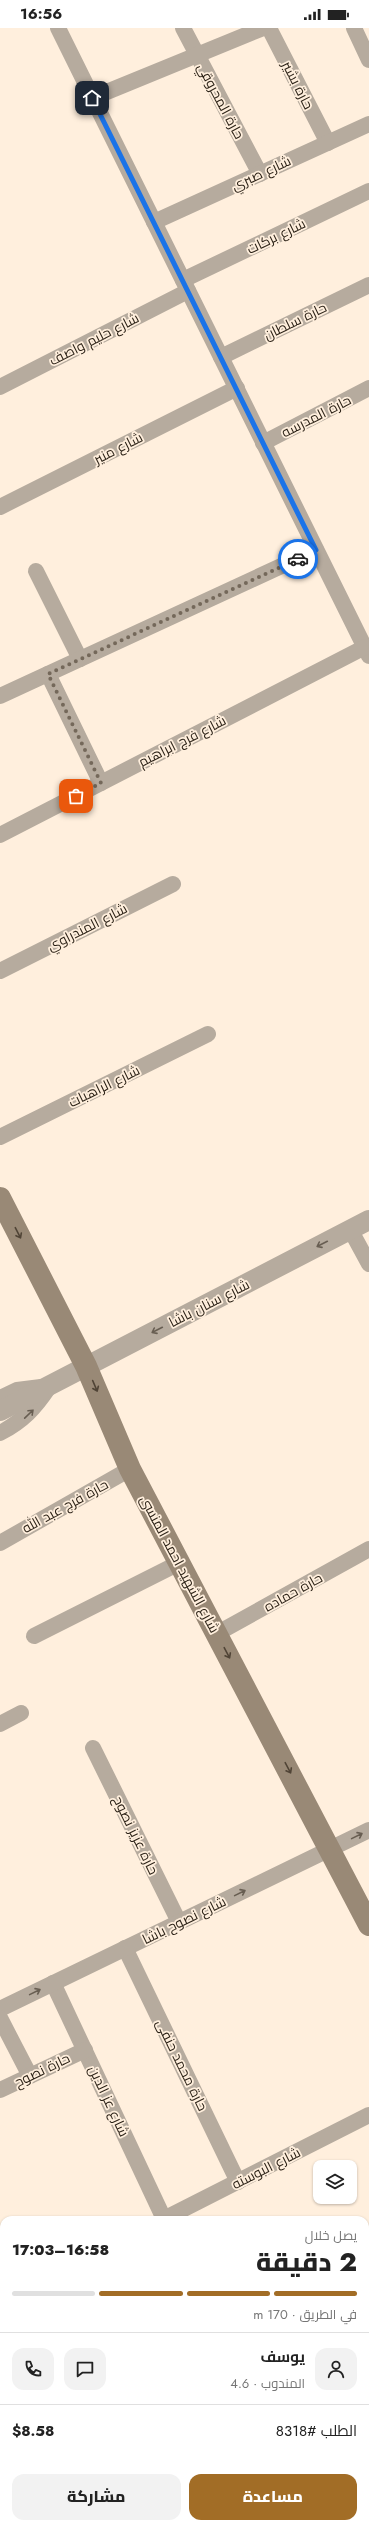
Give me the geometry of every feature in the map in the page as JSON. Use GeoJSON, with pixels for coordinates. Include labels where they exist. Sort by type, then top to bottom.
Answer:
{"type":"FeatureCollection","features":[{"type":"Feature","properties":{"kind":"main road","name":"شارع الشهيد احمد المنسى"},"geometry":{"type":"LineString","coordinates":[[0,1198],[86,1366],[130,1469],[369,1925]]}},
{"type":"Feature","properties":{"kind":"street"},"geometry":{"type":"LineString","coordinates":[[58,28],[367,652]]}},
{"type":"Feature","properties":{"kind":"street","name":"حارة المحروقي"},"geometry":{"type":"LineString","coordinates":[[183,28],[260,174]]}},
{"type":"Feature","properties":{"kind":"street"},"geometry":{"type":"LineString","coordinates":[[92,98],[264,28]]}},
{"type":"Feature","properties":{"kind":"street","name":"حارة بشير"},"geometry":{"type":"LineString","coordinates":[[269,28],[328,143]]}},
{"type":"Feature","properties":{"kind":"street"},"geometry":{"type":"LineString","coordinates":[[354,28],[369,60]]}},
{"type":"Feature","properties":{"kind":"street","name":"شارع صبري"},"geometry":{"type":"LineString","coordinates":[[154,222],[369,124]]}},
{"type":"Feature","properties":{"kind":"street","name":"شارع بركات"},"geometry":{"type":"LineString","coordinates":[[185,286],[369,191]]}},
{"type":"Feature","properties":{"kind":"street","name":"حارة سلطان"},"geometry":{"type":"LineString","coordinates":[[221,357],[369,285]]}},
{"type":"Feature","properties":{"kind":"street","name":"شارع حليم واصف"},"geometry":{"type":"LineString","coordinates":[[0,387],[185,286]]}},
{"type":"Feature","properties":{"kind":"street","name":"شارع منير"},"geometry":{"type":"LineString","coordinates":[[0,507],[236,388]]}},
{"type":"Feature","properties":{"kind":"street","name":"حارة المدرسه"},"geometry":{"type":"LineString","coordinates":[[263,443],[369,388]]}},
{"type":"Feature","properties":{"kind":"street"},"geometry":{"type":"LineString","coordinates":[[0,696],[316,550]]}},
{"type":"Feature","properties":{"kind":"street"},"geometry":{"type":"LineString","coordinates":[[36,571],[80,659]]}},
{"type":"Feature","properties":{"kind":"street","name":"شارع فرج ابراهيم"},"geometry":{"type":"LineString","coordinates":[[0,835],[101,783],[367,652]]}},
{"type":"Feature","properties":{"kind":"street"},"geometry":{"type":"LineString","coordinates":[[48,674],[101,783]]}},
{"type":"Feature","properties":{"kind":"street","name":"شارع المندراوي"},"geometry":{"type":"LineString","coordinates":[[0,971],[173,884]]}},
{"type":"Feature","properties":{"kind":"street","name":"شارع الراهبات"},"geometry":{"type":"LineString","coordinates":[[0,1137],[208,1034]]}},
{"type":"Feature","properties":{"kind":"street","name":"شارع سنان باشا"},"geometry":{"type":"LineString","coordinates":[[0,1410],[9,1400],[49,1387],[86,1366],[369,1220]]}},
{"type":"Feature","properties":{"kind":"street"},"geometry":{"type":"LineString","coordinates":[[350,1229],[369,1264]]}},
{"type":"Feature","properties":{"kind":"street","name":"شارع سنان باشا"},"geometry":{"type":"LineString","coordinates":[[0,1433],[18,1424],[30,1413],[49,1387]]}},
{"type":"Feature","properties":{"kind":"street","name":"حارة فرج عبد الله"},"geometry":{"type":"LineString","coordinates":[[0,1543],[130,1469]]}},
{"type":"Feature","properties":{"kind":"street","name":"حارة حماده"},"geometry":{"type":"LineString","coordinates":[[216,1634],[369,1549]]}},
{"type":"Feature","properties":{"kind":"street"},"geometry":{"type":"LineString","coordinates":[[34,1636],[179,1563]]}},
{"type":"Feature","properties":{"kind":"street"},"geometry":{"type":"LineString","coordinates":[[0,1724],[21,1713]]}},
{"type":"Feature","properties":{"kind":"street","name":"حارة عزيز نصوح"},"geometry":{"type":"LineString","coordinates":[[92,1748],[179,1922]]}},
{"type":"Feature","properties":{"kind":"street","name":"شارع نصوح باشا"},"geometry":{"type":"LineString","coordinates":[[0,2010],[369,1830]]}},
{"type":"Feature","properties":{"kind":"street","name":"حارة محمد حنفى"},"geometry":{"type":"LineString","coordinates":[[126,1948],[238,2182]]}},
{"type":"Feature","properties":{"kind":"street","name":"شارع عز الدين"},"geometry":{"type":"LineString","coordinates":[[53,1984],[161,2216]]}},
{"type":"Feature","properties":{"kind":"street"},"geometry":{"type":"LineString","coordinates":[[0,2018],[30,2076]]}},
{"type":"Feature","properties":{"kind":"street","name":"حارة نصوح"},"geometry":{"type":"LineString","coordinates":[[0,2090],[84,2050]]}},
{"type":"Feature","properties":{"kind":"street","name":"شارع البوسته"},"geometry":{"type":"LineString","coordinates":[[171,2216],[369,2115]]}},
{"type":"Feature","properties":{"kind":"way so far"},"geometry":{"type":"LineString","coordinates":[[76,796],[101,783],[48,674],[298,559]]}},
{"type":"Feature","properties":{"kind":"route"},"geometry":{"type":"LineString","coordinates":[[92,98],[316,550],[298,559]]}}]}
